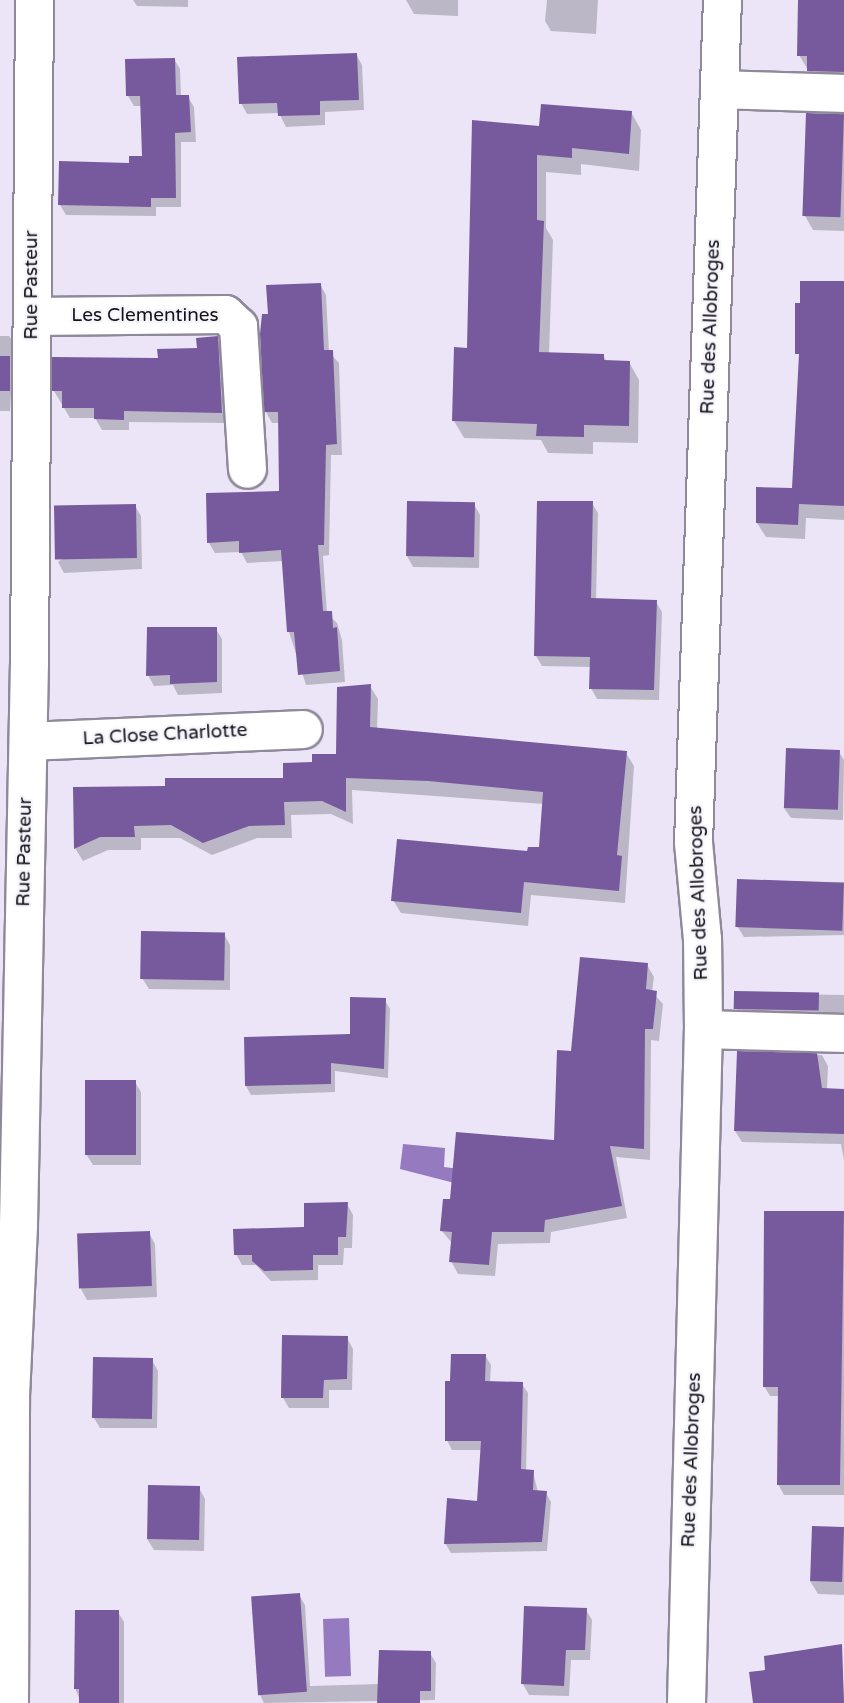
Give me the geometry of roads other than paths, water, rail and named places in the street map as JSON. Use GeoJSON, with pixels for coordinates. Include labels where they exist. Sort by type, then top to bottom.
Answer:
{"type":"FeatureCollection","features":[{"type":"Feature","properties":{"kind":"street","name":"Rue Pasteur"},"geometry":{"type":"LineString","coordinates":[[9,1703],[5,1633],[27,741],[34,0]]}},
{"type":"Feature","properties":{"kind":"street","name":"Rue des Allobroges"},"geometry":{"type":"LineString","coordinates":[[686,1703],[704,1029],[702,939],[693,842],[722,0]]}},
{"type":"Feature","properties":{"kind":"street"},"geometry":{"type":"LineString","coordinates":[[719,89],[844,93]]}},
{"type":"Feature","properties":{"kind":"street","name":"Les Clementines"},"geometry":{"type":"LineString","coordinates":[[32,316],[225,314],[238,326],[247,469]]}},
{"type":"Feature","properties":{"kind":"street","name":"La Close Charlotte"},"geometry":{"type":"LineString","coordinates":[[27,741],[303,729]]}},
{"type":"Feature","properties":{"kind":"street"},"geometry":{"type":"LineString","coordinates":[[704,1029],[844,1033]]}}]}
